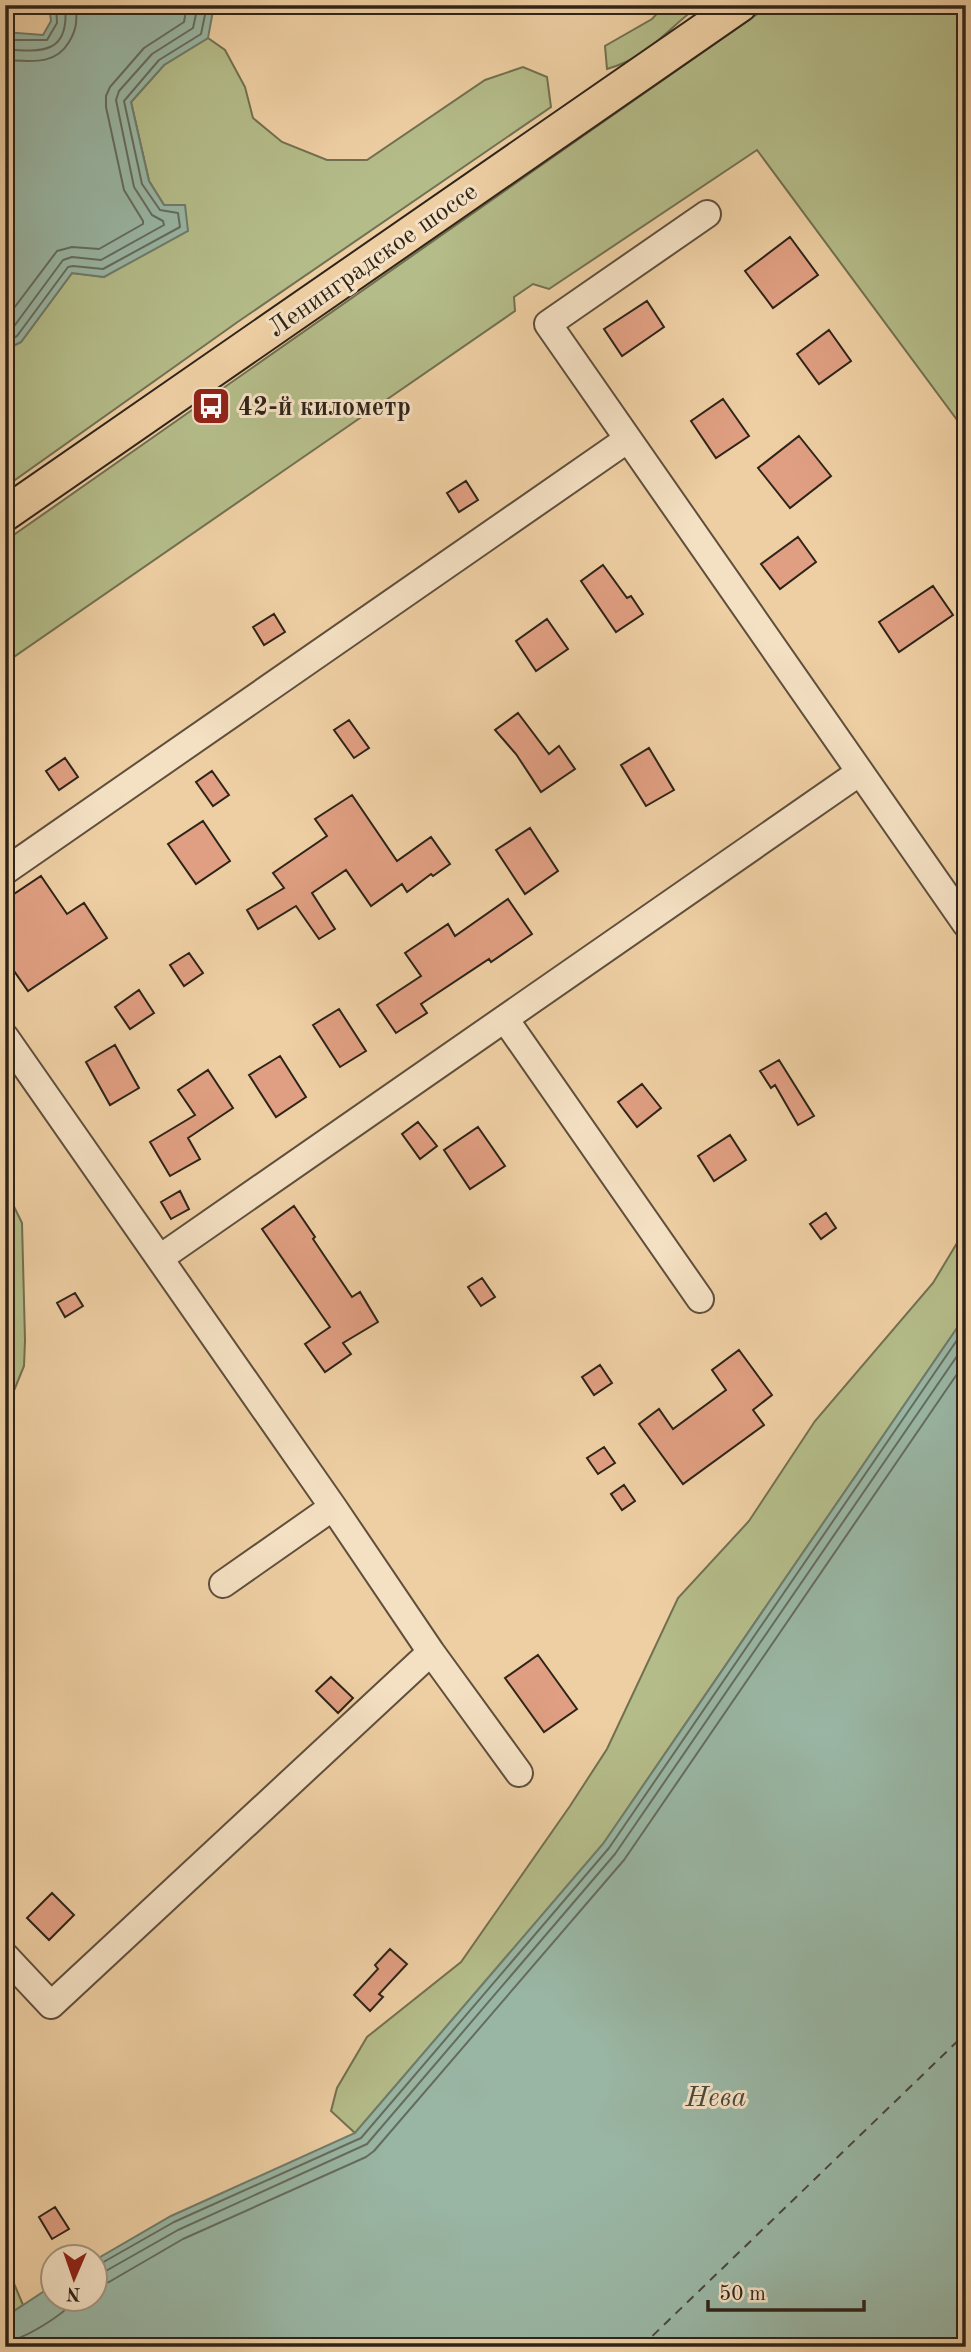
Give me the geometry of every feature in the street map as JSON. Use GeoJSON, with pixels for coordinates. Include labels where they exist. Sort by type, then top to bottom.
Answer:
{"type":"FeatureCollection","features":[{"type":"Feature","properties":{"kind":"main road","name":"Ленинградское шоссе"},"geometry":{"type":"LineString","coordinates":[[5,514],[740,5]]}},
{"type":"Feature","properties":{"kind":"lane"},"geometry":{"type":"LineString","coordinates":[[707,214],[548,324],[966,924]]}},
{"type":"Feature","properties":{"kind":"lane"},"geometry":{"type":"LineString","coordinates":[[5,872],[628,439]]}},
{"type":"Feature","properties":{"kind":"lane"},"geometry":{"type":"LineString","coordinates":[[160,1258],[860,772]]}},
{"type":"Feature","properties":{"kind":"lane"},"geometry":{"type":"LineString","coordinates":[[505,1019],[700,1299]]}},
{"type":"Feature","properties":{"kind":"lane"},"geometry":{"type":"LineString","coordinates":[[5,1037],[431,1651],[519,1773]]}},
{"type":"Feature","properties":{"kind":"lane"},"geometry":{"type":"LineString","coordinates":[[223,1584],[333,1507]]}},
{"type":"Feature","properties":{"kind":"lane"},"geometry":{"type":"LineString","coordinates":[[5,1956],[51,2005],[431,1651]]}},
{"type":"Feature","properties":{"kind":"green space"},"geometry":{"type":"Polygon","coordinates":[[[665,5],[700,5],[646,50],[607,69],[605,46],[652,19],[665,5]]]}},
{"type":"Feature","properties":{"kind":"green space"},"geometry":{"type":"Polygon","coordinates":[[[770,5],[966,5],[966,432],[757,150],[549,289],[533,284],[514,297],[515,311],[5,663],[5,541],[770,5]]]}},
{"type":"Feature","properties":{"kind":"green space"},"geometry":{"type":"Polygon","coordinates":[[[208,38],[225,50],[245,87],[253,118],[282,142],[327,160],[367,160],[485,80],[523,67],[547,77],[551,107],[239,321],[5,487],[5,350],[21,342],[72,273],[104,277],[134,259],[164,205],[149,181],[131,102],[164,65],[208,38]]]}},
{"type":"Feature","properties":{"kind":"green space"},"geometry":{"type":"Polygon","coordinates":[[[5,1188],[22,1223],[25,1340],[24,1366],[5,1407],[5,1188]]]}},
{"type":"Feature","properties":{"kind":"green space"},"geometry":{"type":"Polygon","coordinates":[[[966,1228],[966,1315],[603,1844],[355,2133],[331,2111],[337,2088],[367,2037],[461,1962],[607,1749],[678,1598],[749,1521],[815,1421],[933,1283],[966,1228]]]}},
{"type":"Feature","properties":{"kind":"green space"},"geometry":{"type":"Polygon","coordinates":[[[5,2262],[23,2305],[5,2317],[5,2262]]]}},
{"type":"Feature","properties":{"kind":"water"},"geometry":{"type":"Polygon","coordinates":[[[49,5],[214,5],[208,38],[164,65],[131,102],[149,181],[164,205],[185,205],[188,231],[104,277],[72,273],[21,342],[5,350],[5,32],[43,35],[51,21],[49,5]]]}},
{"type":"Feature","properties":{"kind":"water","name":"Нева"},"geometry":{"type":"Polygon","coordinates":[[[966,1315],[966,2347],[5,2347],[5,2317],[38,2295],[38,2314],[108,2314],[108,2252],[171,2216],[355,2133],[603,1844],[966,1315]]]}},
{"type":"Feature","properties":{"kind":"building"},"geometry":{"type":"Polygon","coordinates":[[[790,237],[818,275],[773,308],[745,271],[790,237]]]}},
{"type":"Feature","properties":{"kind":"building"},"geometry":{"type":"Polygon","coordinates":[[[647,301],[664,327],[622,356],[604,329],[647,301]]]}},
{"type":"Feature","properties":{"kind":"building"},"geometry":{"type":"Polygon","coordinates":[[[829,330],[851,361],[819,384],[797,354],[829,330]]]}},
{"type":"Feature","properties":{"kind":"building"},"geometry":{"type":"Polygon","coordinates":[[[723,399],[749,436],[716,458],[691,421],[723,399]]]}},
{"type":"Feature","properties":{"kind":"building"},"geometry":{"type":"Polygon","coordinates":[[[799,436],[831,476],[790,508],[758,468],[799,436]]]}},
{"type":"Feature","properties":{"kind":"building"},"geometry":{"type":"Polygon","coordinates":[[[466,481],[478,500],[459,512],[447,493],[466,481]]]}},
{"type":"Feature","properties":{"kind":"building"},"geometry":{"type":"Polygon","coordinates":[[[798,537],[816,562],[780,589],[761,564],[798,537]]]}},
{"type":"Feature","properties":{"kind":"building"},"geometry":{"type":"Polygon","coordinates":[[[603,565],[627,598],[631,596],[643,614],[616,632],[581,581],[603,565]]]}},
{"type":"Feature","properties":{"kind":"building"},"geometry":{"type":"Polygon","coordinates":[[[933,586],[953,615],[899,652],[879,622],[933,586]]]}},
{"type":"Feature","properties":{"kind":"building"},"geometry":{"type":"Polygon","coordinates":[[[274,614],[285,632],[264,645],[253,627],[274,614]]]}},
{"type":"Feature","properties":{"kind":"building"},"geometry":{"type":"Polygon","coordinates":[[[547,619],[568,649],[536,671],[516,641],[547,619]]]}},
{"type":"Feature","properties":{"kind":"building"},"geometry":{"type":"Polygon","coordinates":[[[518,713],[549,754],[559,746],[575,769],[541,792],[516,754],[495,730],[518,713]]]}},
{"type":"Feature","properties":{"kind":"building"},"geometry":{"type":"Polygon","coordinates":[[[349,720],[369,748],[354,758],[334,730],[349,720]]]}},
{"type":"Feature","properties":{"kind":"building"},"geometry":{"type":"Polygon","coordinates":[[[649,748],[674,790],[646,806],[621,765],[649,748]]]}},
{"type":"Feature","properties":{"kind":"building"},"geometry":{"type":"Polygon","coordinates":[[[65,758],[78,777],[59,790],[46,771],[65,758]]]}},
{"type":"Feature","properties":{"kind":"building"},"geometry":{"type":"Polygon","coordinates":[[[212,771],[229,795],[213,806],[196,782],[212,771]]]}},
{"type":"Feature","properties":{"kind":"building"},"geometry":{"type":"Polygon","coordinates":[[[352,795],[397,861],[431,837],[450,864],[407,892],[402,884],[371,906],[346,870],[312,893],[335,929],[319,939],[296,906],[258,929],[247,910],[284,888],[273,873],[327,836],[315,819],[352,795]]]}},
{"type":"Feature","properties":{"kind":"building"},"geometry":{"type":"Polygon","coordinates":[[[203,821],[230,861],[196,884],[168,844],[203,821]]]}},
{"type":"Feature","properties":{"kind":"building"},"geometry":{"type":"Polygon","coordinates":[[[530,828],[558,871],[525,894],[496,850],[530,828]]]}},
{"type":"Feature","properties":{"kind":"building"},"geometry":{"type":"Polygon","coordinates":[[[41,876],[67,914],[84,903],[107,938],[28,991],[5,958],[5,900],[41,876]]]}},
{"type":"Feature","properties":{"kind":"building"},"geometry":{"type":"Polygon","coordinates":[[[508,899],[532,934],[421,1004],[427,1013],[396,1033],[377,1005],[421,976],[405,953],[448,924],[455,936],[508,899]]]}},
{"type":"Feature","properties":{"kind":"building"},"geometry":{"type":"Polygon","coordinates":[[[189,953],[203,973],[184,986],[170,965],[189,953]]]}},
{"type":"Feature","properties":{"kind":"building"},"geometry":{"type":"Polygon","coordinates":[[[139,990],[154,1013],[130,1029],[115,1007],[139,990]]]}},
{"type":"Feature","properties":{"kind":"building"},"geometry":{"type":"Polygon","coordinates":[[[339,1009],[366,1051],[340,1067],[313,1025],[339,1009]]]}},
{"type":"Feature","properties":{"kind":"building"},"geometry":{"type":"Polygon","coordinates":[[[115,1045],[139,1088],[110,1105],[86,1062],[115,1045]]]}},
{"type":"Feature","properties":{"kind":"building"},"geometry":{"type":"Polygon","coordinates":[[[280,1056],[306,1097],[276,1117],[249,1075],[280,1056]]]}},
{"type":"Feature","properties":{"kind":"building"},"geometry":{"type":"Polygon","coordinates":[[[779,1060],[814,1116],[798,1125],[775,1085],[771,1088],[760,1071],[779,1060]]]}},
{"type":"Feature","properties":{"kind":"building"},"geometry":{"type":"Polygon","coordinates":[[[208,1070],[233,1108],[188,1138],[200,1159],[170,1176],[150,1142],[195,1115],[178,1090],[208,1070]]]}},
{"type":"Feature","properties":{"kind":"building"},"geometry":{"type":"Polygon","coordinates":[[[642,1084],[661,1108],[637,1127],[618,1102],[642,1084]]]}},
{"type":"Feature","properties":{"kind":"building"},"geometry":{"type":"Polygon","coordinates":[[[418,1122],[437,1146],[420,1159],[402,1134],[418,1122]]]}},
{"type":"Feature","properties":{"kind":"building"},"geometry":{"type":"Polygon","coordinates":[[[478,1127],[505,1166],[470,1189],[444,1150],[478,1127]]]}},
{"type":"Feature","properties":{"kind":"building"},"geometry":{"type":"Polygon","coordinates":[[[730,1135],[746,1160],[714,1181],[698,1156],[730,1135]]]}},
{"type":"Feature","properties":{"kind":"building"},"geometry":{"type":"Polygon","coordinates":[[[180,1191],[189,1209],[171,1219],[161,1202],[180,1191]]]}},
{"type":"Feature","properties":{"kind":"building"},"geometry":{"type":"Polygon","coordinates":[[[294,1206],[352,1297],[360,1292],[378,1322],[343,1343],[351,1354],[325,1372],[305,1344],[330,1327],[262,1229],[294,1206]]]}},
{"type":"Feature","properties":{"kind":"building"},"geometry":{"type":"Polygon","coordinates":[[[826,1213],[836,1228],[821,1239],[810,1224],[826,1213]]]}},
{"type":"Feature","properties":{"kind":"building"},"geometry":{"type":"Polygon","coordinates":[[[482,1278],[495,1297],[481,1306],[468,1287],[482,1278]]]}},
{"type":"Feature","properties":{"kind":"building"},"geometry":{"type":"Polygon","coordinates":[[[75,1293],[83,1306],[65,1317],[57,1303],[75,1293]]]}},
{"type":"Feature","properties":{"kind":"building"},"geometry":{"type":"Polygon","coordinates":[[[739,1350],[772,1395],[753,1410],[764,1425],[683,1484],[639,1424],[659,1409],[673,1429],[726,1390],[712,1370],[739,1350]]]}},
{"type":"Feature","properties":{"kind":"building"},"geometry":{"type":"Polygon","coordinates":[[[600,1365],[612,1383],[594,1395],[582,1377],[600,1365]]]}},
{"type":"Feature","properties":{"kind":"building"},"geometry":{"type":"Polygon","coordinates":[[[604,1447],[615,1463],[598,1474],[587,1458],[604,1447]]]}},
{"type":"Feature","properties":{"kind":"building"},"geometry":{"type":"Polygon","coordinates":[[[624,1485],[635,1501],[622,1510],[611,1494],[624,1485]]]}},
{"type":"Feature","properties":{"kind":"building"},"geometry":{"type":"Polygon","coordinates":[[[538,1655],[577,1709],[544,1732],[505,1678],[538,1655]]]}},
{"type":"Feature","properties":{"kind":"building"},"geometry":{"type":"Polygon","coordinates":[[[331,1677],[353,1698],[338,1713],[316,1691],[331,1677]]]}},
{"type":"Feature","properties":{"kind":"building"},"geometry":{"type":"Polygon","coordinates":[[[52,1893],[74,1915],[49,1940],[27,1918],[52,1893]]]}},
{"type":"Feature","properties":{"kind":"building"},"geometry":{"type":"Polygon","coordinates":[[[390,1949],[407,1964],[379,1994],[383,1997],[370,2011],[354,1995],[378,1969],[375,1965],[390,1949]]]}},
{"type":"Feature","properties":{"kind":"building"},"geometry":{"type":"Polygon","coordinates":[[[55,2207],[69,2229],[52,2239],[39,2217],[55,2207]]]}},
{"type":"Feature","properties":{"kind":"ferry route"},"geometry":{"type":"LineString","coordinates":[[641,2347],[966,2033]]}},
{"type":"Feature","properties":{"kind":"place","name":"42-й километр"},"geometry":{"type":"Point","coordinates":[211,406]}}]}
